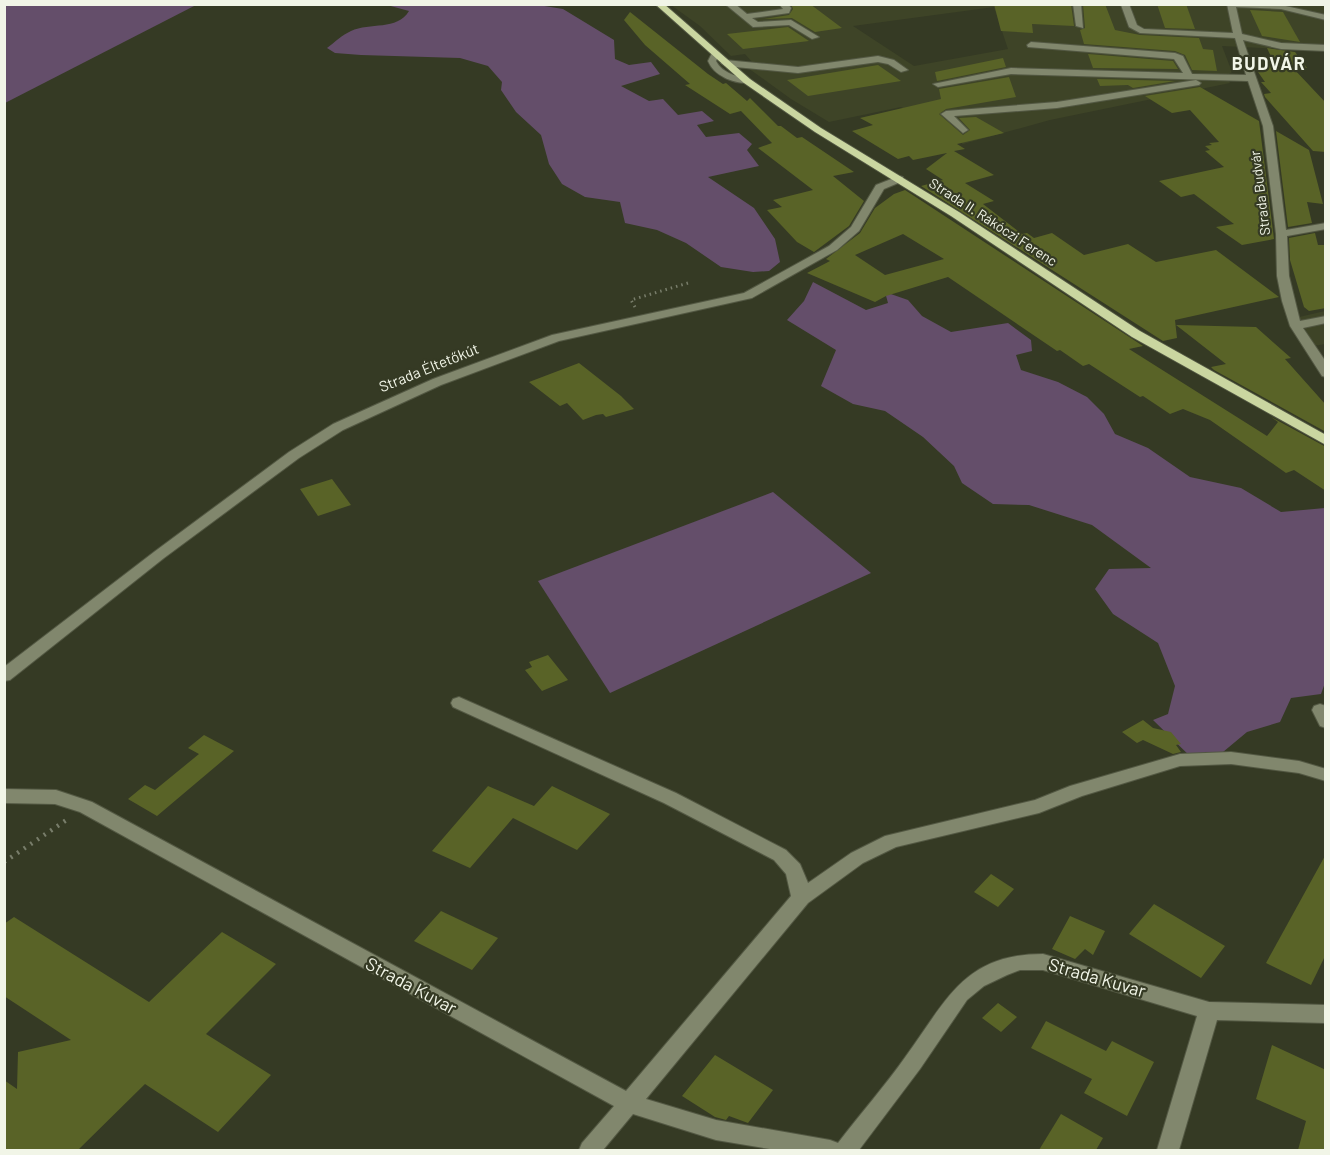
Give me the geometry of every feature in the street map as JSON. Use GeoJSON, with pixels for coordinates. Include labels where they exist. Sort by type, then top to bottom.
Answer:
{"type":"FeatureCollection","features":[{"type":"Feature","properties":{"kind":"main road","name":"Strada II. Rákóczi Ferenc"},"geometry":{"type":"LineString","coordinates":[[659,4],[747,81],[818,130],[955,213],[1136,334],[1326,441]]}},
{"type":"Feature","properties":{"kind":"street"},"geometry":{"type":"LineString","coordinates":[[729,4],[756,25],[791,22],[815,37]]}},
{"type":"Feature","properties":{"kind":"street"},"geometry":{"type":"LineString","coordinates":[[745,17],[786,11],[788,8],[783,4]]}},
{"type":"Feature","properties":{"kind":"street"},"geometry":{"type":"LineString","coordinates":[[1077,4],[1080,26]]}},
{"type":"Feature","properties":{"kind":"street"},"geometry":{"type":"LineString","coordinates":[[1232,4],[1281,7],[1326,18]]}},
{"type":"Feature","properties":{"kind":"street","name":"Strada Budvár"},"geometry":{"type":"LineString","coordinates":[[1232,4],[1238,36],[1268,126],[1281,234],[1283,276],[1296,326],[1326,373]]}},
{"type":"Feature","properties":{"kind":"street"},"geometry":{"type":"LineString","coordinates":[[1125,5],[1133,27],[1143,31],[1238,36],[1281,46],[1326,48]]}},
{"type":"Feature","properties":{"kind":"street"},"geometry":{"type":"LineString","coordinates":[[1031,45],[1175,56],[1180,58],[1189,76]]}},
{"type":"Feature","properties":{"kind":"street"},"geometry":{"type":"LineString","coordinates":[[715,55],[712,61],[715,68],[727,76],[747,81]]}},
{"type":"Feature","properties":{"kind":"street"},"geometry":{"type":"LineString","coordinates":[[725,63],[798,70],[878,59],[891,62],[904,70]]}},
{"type":"Feature","properties":{"kind":"street"},"geometry":{"type":"LineString","coordinates":[[938,84],[1011,71],[1252,78]]}},
{"type":"Feature","properties":{"kind":"street"},"geometry":{"type":"LineString","coordinates":[[963,130],[945,114],[1057,105],[1223,77]]}},
{"type":"Feature","properties":{"kind":"street","name":"Strada Éltetőkút"},"geometry":{"type":"LineString","coordinates":[[4,676],[159,555],[294,455],[338,428],[390,401],[513,352],[556,338],[748,296],[773,284],[842,241],[855,229],[880,187],[899,179]]}},
{"type":"Feature","properties":{"kind":"street"},"geometry":{"type":"LineString","coordinates":[[1281,234],[1326,226]]}},
{"type":"Feature","properties":{"kind":"street"},"geometry":{"type":"LineString","coordinates":[[1296,326],[1326,319]]}},
{"type":"Feature","properties":{"kind":"street"},"geometry":{"type":"LineString","coordinates":[[459,703],[670,798],[780,855],[792,865],[798,877],[801,898]]}},
{"type":"Feature","properties":{"kind":"street"},"geometry":{"type":"LineString","coordinates":[[590,1150],[631,1104],[801,898],[858,858],[891,841],[1039,806],[1077,791],[1180,760],[1231,758],[1299,767],[1326,775]]}},
{"type":"Feature","properties":{"kind":"street","name":"Strada Kuvar"},"geometry":{"type":"LineString","coordinates":[[4,796],[56,797],[86,807],[631,1104],[716,1130],[830,1150]]}},
{"type":"Feature","properties":{"kind":"street","name":"Strada Kuvar"},"geometry":{"type":"LineString","coordinates":[[846,1150],[913,1063],[960,994],[977,980],[1020,962],[1043,962],[1209,1011],[1326,1014]]}},
{"type":"Feature","properties":{"kind":"street"},"geometry":{"type":"LineString","coordinates":[[1167,1150],[1179,1119],[1209,1011]]}},
{"type":"Feature","properties":{"kind":"path"},"geometry":{"type":"LineString","coordinates":[[641,319],[631,300],[688,283]]}},
{"type":"Feature","properties":{"kind":"path"},"geometry":{"type":"LineString","coordinates":[[4,862],[86,807]]}},
{"type":"Feature","properties":{"kind":"shaded area"},"geometry":{"type":"Polygon","coordinates":[[[5,4],[196,4],[196,5],[5,103],[5,4]]]}},
{"type":"Feature","properties":{"kind":"shaded area"},"geometry":{"type":"Polygon","coordinates":[[[532,4],[563,9],[614,40],[615,59],[629,65],[651,62],[660,74],[621,86],[649,101],[663,99],[678,115],[702,111],[714,121],[697,125],[706,137],[739,133],[752,144],[747,150],[759,166],[708,177],[754,208],[775,239],[780,262],[769,271],[753,272],[721,267],[686,243],[657,230],[625,223],[620,202],[585,197],[562,184],[549,164],[541,135],[516,112],[501,90],[502,82],[488,66],[460,58],[361,55],[335,53],[327,48],[351,31],[390,24],[404,17],[409,11],[387,5],[532,4]]]}},
{"type":"Feature","properties":{"kind":"shaded area"},"geometry":{"type":"Polygon","coordinates":[[[671,5],[1325,5],[1325,51],[1222,46],[1232,72],[1226,76],[1230,83],[1050,120],[963,144],[901,107],[829,122],[791,99],[748,68],[752,62],[745,54],[731,56],[700,26],[671,5]],[[994,7],[853,26],[914,66],[1008,49],[994,7]]]}},
{"type":"Feature","properties":{"kind":"shaded area"},"geometry":{"type":"Polygon","coordinates":[[[813,282],[866,310],[888,303],[885,292],[908,300],[922,316],[951,332],[1008,323],[1031,340],[1032,351],[1016,355],[1021,370],[1058,382],[1087,397],[1104,414],[1115,434],[1148,448],[1190,477],[1241,488],[1281,512],[1325,508],[1326,680],[1321,694],[1291,698],[1280,722],[1247,732],[1217,757],[1197,763],[1153,720],[1168,714],[1175,686],[1158,643],[1113,614],[1095,589],[1109,569],[1151,568],[1092,525],[1029,505],[993,504],[962,483],[954,466],[923,437],[885,411],[853,404],[821,386],[836,350],[787,320],[804,301],[813,282]]]}},
{"type":"Feature","properties":{"kind":"shaded area"},"geometry":{"type":"Polygon","coordinates":[[[1325,311],[1325,344],[1314,346],[1299,317],[1325,311]]]}},
{"type":"Feature","properties":{"kind":"shaded area"},"geometry":{"type":"Polygon","coordinates":[[[773,492],[871,573],[610,693],[538,581],[773,492]]]}},
{"type":"Feature","properties":{"kind":"building"},"geometry":{"type":"Polygon","coordinates":[[[791,4],[810,4],[842,28],[815,32],[792,18],[764,19],[789,15],[793,9],[791,4]]]}},
{"type":"Feature","properties":{"kind":"building"},"geometry":{"type":"Polygon","coordinates":[[[994,4],[1071,4],[1074,26],[1032,24],[1033,33],[1001,31],[994,4]]]}},
{"type":"Feature","properties":{"kind":"building"},"geometry":{"type":"Polygon","coordinates":[[[1083,4],[1105,4],[1115,30],[1140,35],[1199,38],[1203,49],[1213,50],[1217,71],[1192,70],[1185,55],[1175,51],[1084,44],[1080,30],[1085,28],[1083,4]]]}},
{"type":"Feature","properties":{"kind":"building"},"geometry":{"type":"Polygon","coordinates":[[[1157,4],[1186,4],[1195,29],[1165,28],[1157,4]]]}},
{"type":"Feature","properties":{"kind":"building"},"geometry":{"type":"Polygon","coordinates":[[[1250,10],[1283,12],[1300,42],[1262,36],[1250,10]]]}},
{"type":"Feature","properties":{"kind":"building"},"geometry":{"type":"Polygon","coordinates":[[[630,12],[708,74],[723,84],[726,83],[747,101],[750,98],[778,126],[797,138],[802,137],[854,172],[833,176],[864,201],[849,226],[814,252],[797,242],[767,210],[782,207],[773,200],[813,190],[758,148],[772,143],[741,111],[730,114],[685,85],[690,84],[645,45],[624,20],[630,12]]]}},
{"type":"Feature","properties":{"kind":"building"},"geometry":{"type":"Polygon","coordinates":[[[788,27],[809,41],[743,49],[727,34],[788,27]]]}},
{"type":"Feature","properties":{"kind":"building"},"geometry":{"type":"Polygon","coordinates":[[[1267,48],[1295,52],[1307,68],[1293,68],[1326,103],[1326,152],[1313,151],[1265,97],[1264,94],[1271,93],[1261,82],[1265,82],[1258,72],[1263,72],[1256,61],[1273,61],[1267,48]]]}},
{"type":"Feature","properties":{"kind":"building"},"geometry":{"type":"Polygon","coordinates":[[[1088,54],[1173,61],[1178,69],[1093,68],[1088,54]]]}},
{"type":"Feature","properties":{"kind":"building"},"geometry":{"type":"Polygon","coordinates":[[[1003,58],[1006,67],[937,81],[935,72],[1003,58]]]}},
{"type":"Feature","properties":{"kind":"building"},"geometry":{"type":"Polygon","coordinates":[[[878,65],[901,81],[808,96],[787,80],[878,65]]]}},
{"type":"Feature","properties":{"kind":"building"},"geometry":{"type":"Polygon","coordinates":[[[1009,77],[1016,97],[946,109],[939,114],[963,135],[970,130],[959,118],[976,117],[1004,133],[957,144],[965,149],[954,151],[994,175],[965,183],[994,201],[983,204],[1022,234],[1027,233],[1034,238],[1052,233],[1084,255],[1128,244],[1156,262],[1216,250],[1279,297],[1175,320],[1177,338],[1163,341],[921,186],[943,180],[926,169],[947,153],[913,160],[909,156],[898,159],[852,131],[873,125],[860,118],[941,99],[939,89],[1009,77]]]}},
{"type":"Feature","properties":{"kind":"building"},"geometry":{"type":"Polygon","coordinates":[[[1097,79],[1175,81],[1133,88],[1128,85],[1100,86],[1097,79]]]}},
{"type":"Feature","properties":{"kind":"building"},"geometry":{"type":"Polygon","coordinates":[[[1200,87],[1259,121],[1274,239],[1242,245],[1216,227],[1234,224],[1194,194],[1181,197],[1159,181],[1224,167],[1205,151],[1210,150],[1205,146],[1212,145],[1209,143],[1219,142],[1190,110],[1172,113],[1145,96],[1200,87]]]}},
{"type":"Feature","properties":{"kind":"building"},"geometry":{"type":"Polygon","coordinates":[[[1276,131],[1309,150],[1323,204],[1307,202],[1312,223],[1288,227],[1276,131]]]}},
{"type":"Feature","properties":{"kind":"building"},"geometry":{"type":"Polygon","coordinates":[[[905,190],[1143,346],[1129,349],[1267,436],[1278,422],[1271,417],[1326,447],[1326,491],[1294,470],[1286,473],[1210,420],[1183,409],[1170,414],[1089,364],[1083,366],[948,277],[886,296],[875,302],[807,273],[830,261],[826,259],[860,233],[875,208],[894,194],[905,190]],[[903,234],[855,255],[885,275],[944,259],[903,234]]]}},
{"type":"Feature","properties":{"kind":"building"},"geometry":{"type":"Polygon","coordinates":[[[1315,233],[1318,245],[1326,245],[1326,308],[1309,311],[1304,307],[1290,260],[1289,238],[1315,233]]]}},
{"type":"Feature","properties":{"kind":"building"},"geometry":{"type":"Polygon","coordinates":[[[1176,325],[1256,327],[1291,358],[1285,359],[1326,405],[1326,432],[1214,370],[1211,367],[1226,364],[1176,325]]]}},
{"type":"Feature","properties":{"kind":"building"},"geometry":{"type":"Polygon","coordinates":[[[579,363],[634,409],[606,417],[603,414],[596,415],[583,420],[567,403],[560,406],[529,382],[579,363]]]}},
{"type":"Feature","properties":{"kind":"building"},"geometry":{"type":"Polygon","coordinates":[[[332,479],[351,505],[318,516],[300,489],[332,479]]]}},
{"type":"Feature","properties":{"kind":"building"},"geometry":{"type":"Polygon","coordinates":[[[548,655],[568,680],[542,691],[525,670],[532,667],[529,662],[548,655]]]}},
{"type":"Feature","properties":{"kind":"building"},"geometry":{"type":"Polygon","coordinates":[[[1143,720],[1153,728],[1171,732],[1181,744],[1176,745],[1181,752],[1173,754],[1143,740],[1137,743],[1122,732],[1143,720]]]}},
{"type":"Feature","properties":{"kind":"building"},"geometry":{"type":"Polygon","coordinates":[[[204,735],[234,751],[157,816],[128,799],[145,785],[155,790],[199,754],[188,748],[204,735]]]}},
{"type":"Feature","properties":{"kind":"building"},"geometry":{"type":"Polygon","coordinates":[[[488,786],[534,806],[552,786],[610,814],[577,850],[513,818],[470,868],[432,851],[488,786]]]}},
{"type":"Feature","properties":{"kind":"building"},"geometry":{"type":"Polygon","coordinates":[[[1326,854],[1326,954],[1311,985],[1266,963],[1326,854]]]}},
{"type":"Feature","properties":{"kind":"building"},"geometry":{"type":"Polygon","coordinates":[[[991,874],[1014,889],[998,907],[974,892],[991,874]]]}},
{"type":"Feature","properties":{"kind":"building"},"geometry":{"type":"Polygon","coordinates":[[[1154,904],[1225,946],[1201,978],[1129,934],[1154,904]]]}},
{"type":"Feature","properties":{"kind":"building"},"geometry":{"type":"Polygon","coordinates":[[[441,911],[498,938],[472,970],[414,941],[441,911]]]}},
{"type":"Feature","properties":{"kind":"building"},"geometry":{"type":"Polygon","coordinates":[[[1070,916],[1105,931],[1093,955],[1085,949],[1075,959],[1052,949],[1070,916]]]}},
{"type":"Feature","properties":{"kind":"building"},"geometry":{"type":"Polygon","coordinates":[[[14,917],[149,1002],[222,932],[276,964],[206,1034],[271,1075],[218,1132],[145,1084],[78,1150],[4,1150],[4,1080],[17,1089],[18,1052],[71,1040],[4,996],[4,924],[14,917]]]}},
{"type":"Feature","properties":{"kind":"building"},"geometry":{"type":"Polygon","coordinates":[[[998,1003],[1017,1017],[1001,1032],[982,1018],[998,1003]]]}},
{"type":"Feature","properties":{"kind":"building"},"geometry":{"type":"Polygon","coordinates":[[[1046,1021],[1106,1051],[1112,1041],[1154,1062],[1127,1116],[1084,1093],[1092,1079],[1031,1048],[1046,1021]]]}},
{"type":"Feature","properties":{"kind":"building"},"geometry":{"type":"Polygon","coordinates":[[[1272,1045],[1326,1070],[1326,1150],[1298,1150],[1306,1121],[1256,1099],[1272,1045]]]}},
{"type":"Feature","properties":{"kind":"building"},"geometry":{"type":"Polygon","coordinates":[[[715,1055],[773,1090],[748,1123],[729,1116],[726,1120],[715,1117],[682,1096],[715,1055]]]}},
{"type":"Feature","properties":{"kind":"building"},"geometry":{"type":"Polygon","coordinates":[[[1061,1114],[1103,1138],[1096,1150],[1039,1150],[1061,1114]]]}},
{"type":"Feature","properties":{"kind":"district","name":"BUDVÁR"},"geometry":{"type":"Point","coordinates":[1269,64]}}]}
